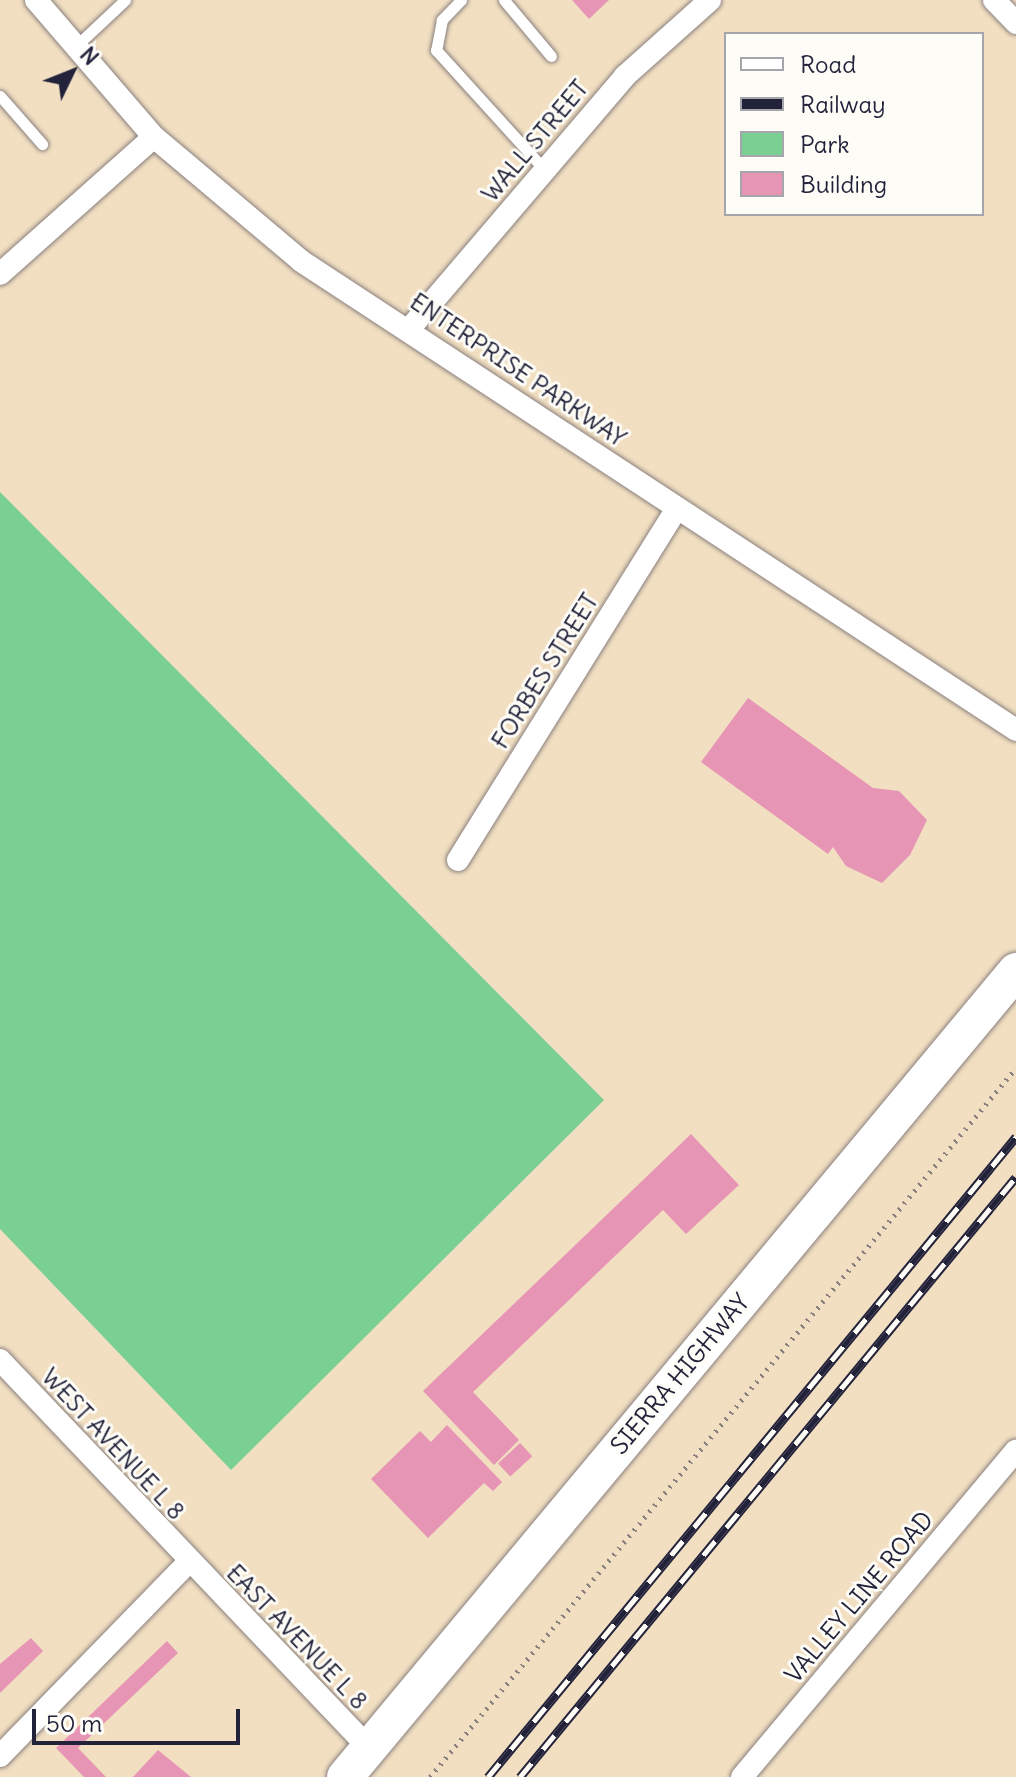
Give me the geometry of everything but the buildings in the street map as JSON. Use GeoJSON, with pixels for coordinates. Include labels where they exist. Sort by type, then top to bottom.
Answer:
{"type":"FeatureCollection","features":[{"type":"Feature","properties":{"kind":"main road","name":"SIERRA HIGHWAY"},"geometry":{"type":"LineString","coordinates":[[345,1777],[1016,971]]}},
{"type":"Feature","properties":{"kind":"street","name":"ENTERPRISE PARKWAY"},"geometry":{"type":"LineString","coordinates":[[36,0],[154,137],[301,261],[411,327],[676,510],[1016,730]]}},
{"type":"Feature","properties":{"kind":"street","name":"WALL STREET"},"geometry":{"type":"LineString","coordinates":[[411,327],[625,76],[710,0]]}},
{"type":"Feature","properties":{"kind":"street"},"geometry":{"type":"LineString","coordinates":[[994,0],[1016,23]]}},
{"type":"Feature","properties":{"kind":"street"},"geometry":{"type":"LineString","coordinates":[[0,274],[154,137]]}},
{"type":"Feature","properties":{"kind":"street","name":"FORBES STREET"},"geometry":{"type":"LineString","coordinates":[[458,860],[676,510]]}},
{"type":"Feature","properties":{"kind":"street","name":"WEST AVENUE L 8"},"geometry":{"type":"LineString","coordinates":[[0,1360],[188,1563]]}},
{"type":"Feature","properties":{"kind":"street","name":"VALLEY LINE ROAD"},"geometry":{"type":"LineString","coordinates":[[742,1777],[1016,1451]]}},
{"type":"Feature","properties":{"kind":"street"},"geometry":{"type":"LineString","coordinates":[[0,1756],[188,1563]]}},
{"type":"Feature","properties":{"kind":"street","name":"EAST AVENUE L 8"},"geometry":{"type":"LineString","coordinates":[[188,1563],[369,1748]]}},
{"type":"Feature","properties":{"kind":"lane"},"geometry":{"type":"LineString","coordinates":[[76,46],[125,0]]}},
{"type":"Feature","properties":{"kind":"lane"},"geometry":{"type":"LineString","coordinates":[[461,0],[442,20],[436,50],[545,170]]}},
{"type":"Feature","properties":{"kind":"lane"},"geometry":{"type":"LineString","coordinates":[[504,0],[551,56]]}},
{"type":"Feature","properties":{"kind":"lane"},"geometry":{"type":"LineString","coordinates":[[0,96],[42,144]]}},
{"type":"Feature","properties":{"kind":"path"},"geometry":{"type":"LineString","coordinates":[[430,1777],[1016,1068]]}},
{"type":"Feature","properties":{"kind":"green space"},"geometry":{"type":"Polygon","coordinates":[[[0,492],[604,1100],[231,1470],[0,1229],[0,492]]]}},
{"type":"Feature","properties":{"kind":"railway"},"geometry":{"type":"LineString","coordinates":[[488,1777],[1016,1137]]}},
{"type":"Feature","properties":{"kind":"railway"},"geometry":{"type":"LineString","coordinates":[[520,1777],[1016,1177]]}}]}
